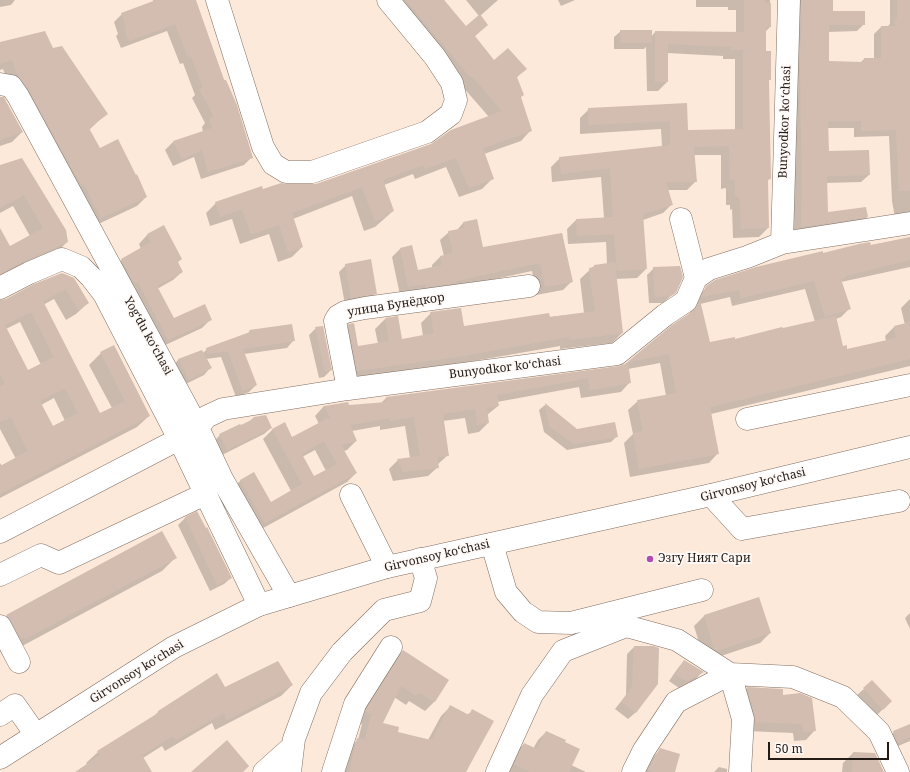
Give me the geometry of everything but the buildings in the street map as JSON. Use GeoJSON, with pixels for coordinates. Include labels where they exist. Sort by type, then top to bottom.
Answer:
{"type":"FeatureCollection","features":[{"type":"Feature","properties":{"kind":"street"},"geometry":{"type":"LineString","coordinates":[[217,0],[263,147],[273,164],[286,172],[312,172],[427,132],[450,114],[456,100],[452,83],[435,57],[388,0]]}},
{"type":"Feature","properties":{"kind":"street","name":"Bunyodkor koʻchasi"},"geometry":{"type":"LineString","coordinates":[[782,244],[789,0]]}},
{"type":"Feature","properties":{"kind":"street","name":"Yogʻdu koʻchasi"},"geometry":{"type":"LineString","coordinates":[[0,84],[11,86],[18,96],[198,428],[222,479],[289,596]]}},
{"type":"Feature","properties":{"kind":"street"},"geometry":{"type":"LineString","coordinates":[[681,219],[696,278],[709,269],[782,244],[910,223]]}},
{"type":"Feature","properties":{"kind":"street","name":"Yogʻdu koʻchasi"},"geometry":{"type":"LineString","coordinates":[[0,288],[29,273],[62,259],[81,267],[91,277],[104,294],[179,439],[259,605]]}},
{"type":"Feature","properties":{"kind":"street","name":"Bunyodkor koʻchasi"},"geometry":{"type":"LineString","coordinates":[[198,428],[206,417],[223,409],[348,389],[617,354],[665,315],[686,301],[696,278]]}},
{"type":"Feature","properties":{"kind":"street","name":"улица Бунёдкор"},"geometry":{"type":"LineString","coordinates":[[348,389],[335,321],[338,316],[345,312],[529,286]]}},
{"type":"Feature","properties":{"kind":"street"},"geometry":{"type":"LineString","coordinates":[[748,419],[910,385]]}},
{"type":"Feature","properties":{"kind":"street"},"geometry":{"type":"LineString","coordinates":[[0,532],[179,439]]}},
{"type":"Feature","properties":{"kind":"street","name":"Girvonsoy koʻchasi"},"geometry":{"type":"LineString","coordinates":[[0,758],[174,647],[259,605],[387,567],[711,495],[910,447]]}},
{"type":"Feature","properties":{"kind":"street"},"geometry":{"type":"LineString","coordinates":[[0,575],[41,555],[59,563],[205,494]]}},
{"type":"Feature","properties":{"kind":"street"},"geometry":{"type":"LineString","coordinates":[[351,495],[387,567]]}},
{"type":"Feature","properties":{"kind":"street"},"geometry":{"type":"LineString","coordinates":[[711,495],[742,529],[899,501]]}},
{"type":"Feature","properties":{"kind":"street"},"geometry":{"type":"LineString","coordinates":[[492,544],[506,592],[523,612],[538,622],[571,623],[702,590]]}},
{"type":"Feature","properties":{"kind":"street"},"geometry":{"type":"LineString","coordinates":[[290,772],[294,739],[311,694],[342,652],[384,610],[420,601],[426,578],[420,559]]}},
{"type":"Feature","properties":{"kind":"street"},"geometry":{"type":"LineString","coordinates":[[0,626],[19,662]]}},
{"type":"Feature","properties":{"kind":"street"},"geometry":{"type":"LineString","coordinates":[[497,772],[532,695],[564,650],[626,626],[677,640],[730,674],[793,677],[843,697],[880,732],[898,772]]}},
{"type":"Feature","properties":{"kind":"street"},"geometry":{"type":"LineString","coordinates":[[333,772],[355,704],[391,646]]}},
{"type":"Feature","properties":{"kind":"street"},"geometry":{"type":"LineString","coordinates":[[633,772],[644,750],[676,702],[730,674]]}},
{"type":"Feature","properties":{"kind":"street"},"geometry":{"type":"LineString","coordinates":[[730,674],[743,719],[740,772]]}},
{"type":"Feature","properties":{"kind":"street"},"geometry":{"type":"LineString","coordinates":[[0,714],[15,706],[36,735]]}},
{"type":"Feature","properties":{"kind":"street"},"geometry":{"type":"LineString","coordinates":[[264,772],[293,746]]}},
{"type":"Feature","properties":{"kind":"place","name":"Эзгу Ният Сари"},"geometry":{"type":"Point","coordinates":[650,559]}}]}
